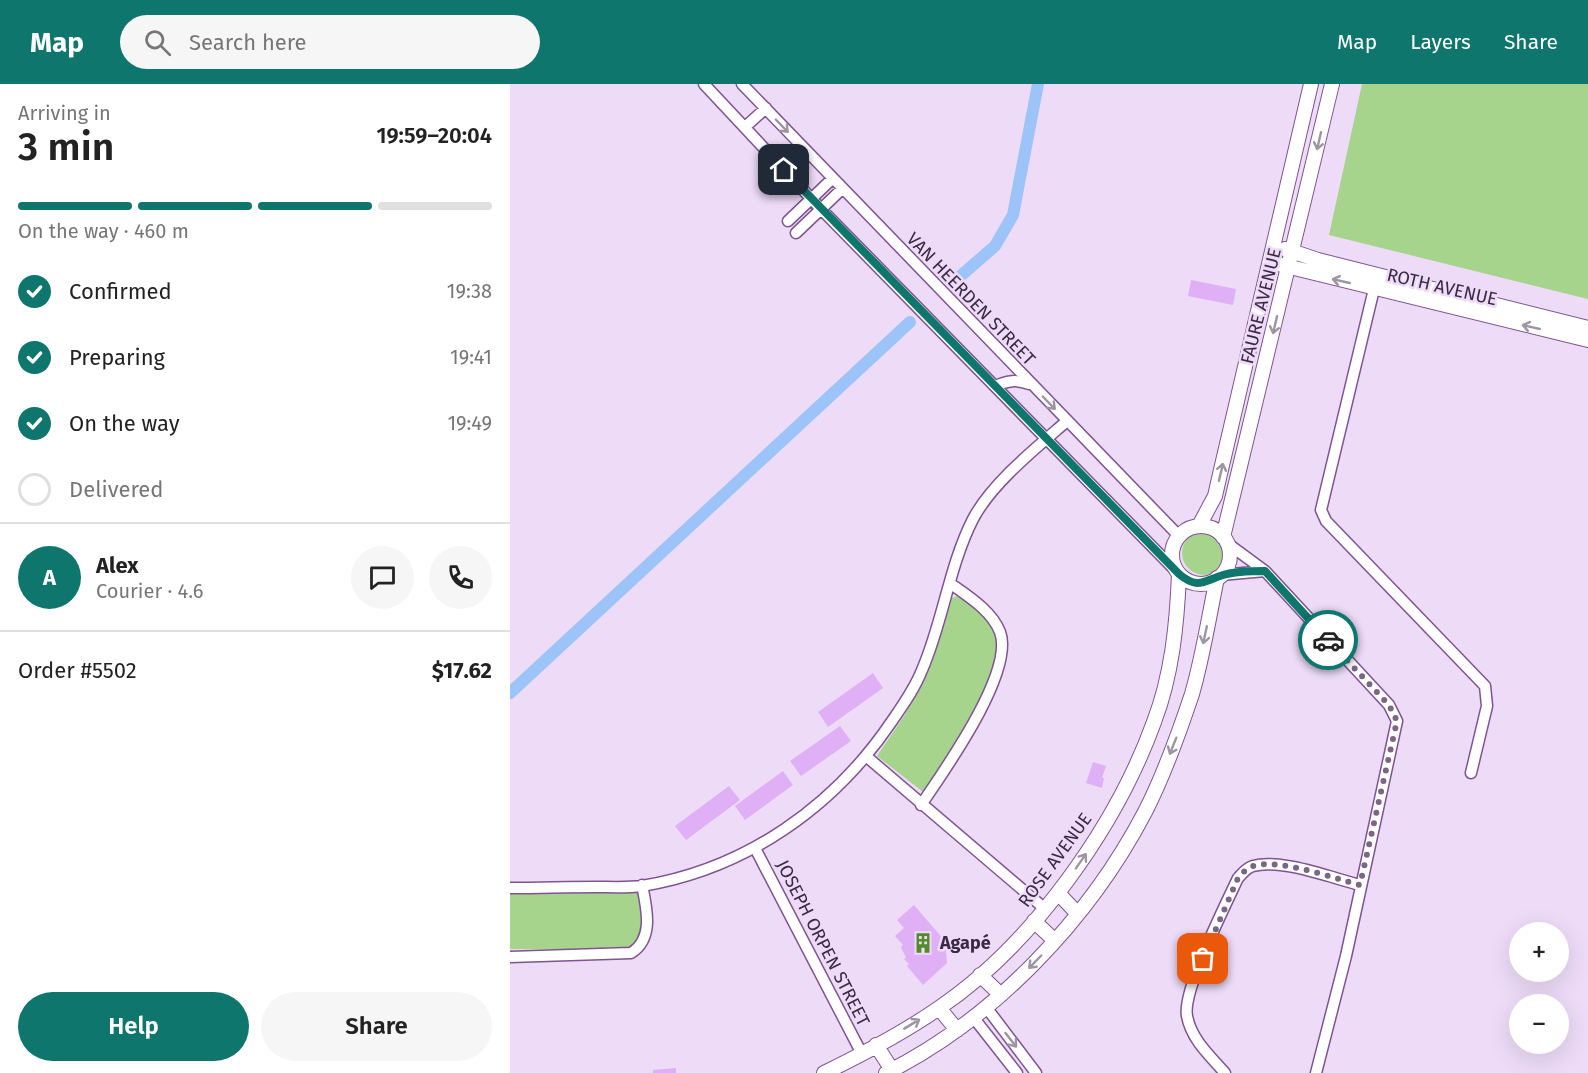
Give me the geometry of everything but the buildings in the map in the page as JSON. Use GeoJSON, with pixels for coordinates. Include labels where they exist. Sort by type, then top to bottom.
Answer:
{"type":"FeatureCollection","features":[{"type":"Feature","properties":{"kind":"street"},"geometry":{"type":"LineString","coordinates":[[704,84],[810,198],[1178,572],[1194,583],[1210,582],[1219,577],[1252,571],[1265,571]]}},
{"type":"Feature","properties":{"kind":"street","name":"VAN HEERDEN STREET"},"geometry":{"type":"LineString","coordinates":[[742,84],[1179,536]]}},
{"type":"Feature","properties":{"kind":"street","name":"FAURE AVENUE"},"geometry":{"type":"LineString","coordinates":[[1199,526],[1215,496],[1311,84]]}},
{"type":"Feature","properties":{"kind":"street","name":"FAURE AVENUE"},"geometry":{"type":"LineString","coordinates":[[1225,540],[1258,391],[1332,84]]}},
{"type":"Feature","properties":{"kind":"street"},"geometry":{"type":"LineString","coordinates":[[745,127],[765,108]]}},
{"type":"Feature","properties":{"kind":"street"},"geometry":{"type":"LineString","coordinates":[[788,221],[832,179]]}},
{"type":"Feature","properties":{"kind":"street"},"geometry":{"type":"LineString","coordinates":[[795,233],[842,189]]}},
{"type":"Feature","properties":{"kind":"street","name":"ROTH AVENUE"},"geometry":{"type":"LineString","coordinates":[[1274,246],[1318,260],[1588,328]]}},
{"type":"Feature","properties":{"kind":"street","name":"ROTH AVENUE"},"geometry":{"type":"LineString","coordinates":[[1270,262],[1588,340]]}},
{"type":"Feature","properties":{"kind":"street"},"geometry":{"type":"LineString","coordinates":[[1374,289],[1322,510],[1326,520],[1485,686],[1487,706],[1471,773]]}},
{"type":"Feature","properties":{"kind":"street"},"geometry":{"type":"LineString","coordinates":[[995,386],[1008,381],[1021,380],[1032,385]]}},
{"type":"Feature","properties":{"kind":"street"},"geometry":{"type":"LineString","coordinates":[[1238,390],[1258,391]]}},
{"type":"Feature","properties":{"kind":"street"},"geometry":{"type":"LineString","coordinates":[[510,888],[642,885],[700,870],[755,848],[800,820],[867,757],[922,671],[974,518],[998,486],[1067,421]]}},
{"type":"Feature","properties":{"kind":"street"},"geometry":{"type":"LineString","coordinates":[[1178,572],[1172,556],[1174,542],[1179,536],[1187,529],[1199,526],[1215,530],[1265,571],[1389,705],[1397,721],[1346,956],[1316,1073]]}},
{"type":"Feature","properties":{"kind":"street"},"geometry":{"type":"LineString","coordinates":[[876,1046],[889,1071],[957,1030],[1001,995],[1055,941],[1117,858],[1145,812],[1192,691],[1219,577],[1229,560],[1225,540]]}},
{"type":"Feature","properties":{"kind":"street","name":"ROSE AVENUE"},"geometry":{"type":"LineString","coordinates":[[824,1073],[848,1068],[862,1054],[939,1008],[980,975],[1034,921],[1058,893],[1098,836],[1120,799],[1155,720],[1175,634],[1178,572]]}},
{"type":"Feature","properties":{"kind":"street"},"geometry":{"type":"LineString","coordinates":[[921,805],[959,748],[983,706],[995,675],[1002,640],[995,623],[981,607],[951,584]]}},
{"type":"Feature","properties":{"kind":"street"},"geometry":{"type":"LineString","coordinates":[[867,757],[1044,908]]}},
{"type":"Feature","properties":{"kind":"street","name":"JOSEPH ORPEN STREET"},"geometry":{"type":"LineString","coordinates":[[755,848],[862,1054]]}},
{"type":"Feature","properties":{"kind":"street"},"geometry":{"type":"LineString","coordinates":[[1224,1073],[1190,1028],[1186,1006],[1193,982],[1238,878],[1245,870],[1253,866],[1269,864],[1360,885]]}},
{"type":"Feature","properties":{"kind":"street"},"geometry":{"type":"LineString","coordinates":[[510,957],[631,953],[639,948],[644,940],[648,924],[642,885]]}},
{"type":"Feature","properties":{"kind":"street"},"geometry":{"type":"LineString","coordinates":[[1058,893],[1077,913]]}},
{"type":"Feature","properties":{"kind":"street"},"geometry":{"type":"LineString","coordinates":[[1034,921],[1055,941]]}},
{"type":"Feature","properties":{"kind":"street"},"geometry":{"type":"LineString","coordinates":[[980,975],[1001,995]]}},
{"type":"Feature","properties":{"kind":"street"},"geometry":{"type":"LineString","coordinates":[[986,1007],[1036,1073]]}},
{"type":"Feature","properties":{"kind":"street"},"geometry":{"type":"LineString","coordinates":[[939,1008],[957,1030]]}},
{"type":"Feature","properties":{"kind":"street"},"geometry":{"type":"LineString","coordinates":[[973,1017],[1017,1073]]}},
{"type":"Feature","properties":{"kind":"green space"},"geometry":{"type":"Polygon","coordinates":[[[1362,84],[1588,84],[1588,299],[1329,235],[1362,84]]]}},
{"type":"Feature","properties":{"kind":"green space"},"geometry":{"type":"Polygon","coordinates":[[[1204,531],[1213,532],[1220,537],[1225,544],[1225,562],[1220,569],[1213,574],[1204,575],[1195,574],[1188,569],[1183,562],[1182,553],[1183,544],[1188,537],[1195,532],[1204,531]]]}},
{"type":"Feature","properties":{"kind":"green space"},"geometry":{"type":"Polygon","coordinates":[[[958,596],[980,609],[992,622],[1000,638],[1000,646],[996,663],[980,702],[923,792],[877,756],[904,716],[924,679],[952,598],[958,596]]]}},
{"type":"Feature","properties":{"kind":"green space"},"geometry":{"type":"Polygon","coordinates":[[[634,890],[638,894],[644,915],[644,932],[638,941],[627,950],[510,949],[510,892],[634,890]]]}},
{"type":"Feature","properties":{"kind":"waterway"},"geometry":{"type":"LineString","coordinates":[[957,279],[995,246],[1013,215],[1038,84]]}},
{"type":"Feature","properties":{"kind":"waterway"},"geometry":{"type":"LineString","coordinates":[[510,693],[910,322]]}},
{"type":"Feature","properties":{"kind":"way so far"},"geometry":{"type":"LineString","coordinates":[[1203,959],[1238,878],[1245,870],[1253,866],[1269,864],[1285,866],[1360,885],[1397,721],[1389,705],[1328,640]]}},
{"type":"Feature","properties":{"kind":"place","name":"Agapé"},"geometry":{"type":"Point","coordinates":[923,943]}},
{"type":"Feature","properties":{"kind":"route"},"geometry":{"type":"LineString","coordinates":[[784,170],[1179,574],[1186,580],[1202,583],[1210,582],[1221,576],[1265,571],[1328,640]]}}]}
